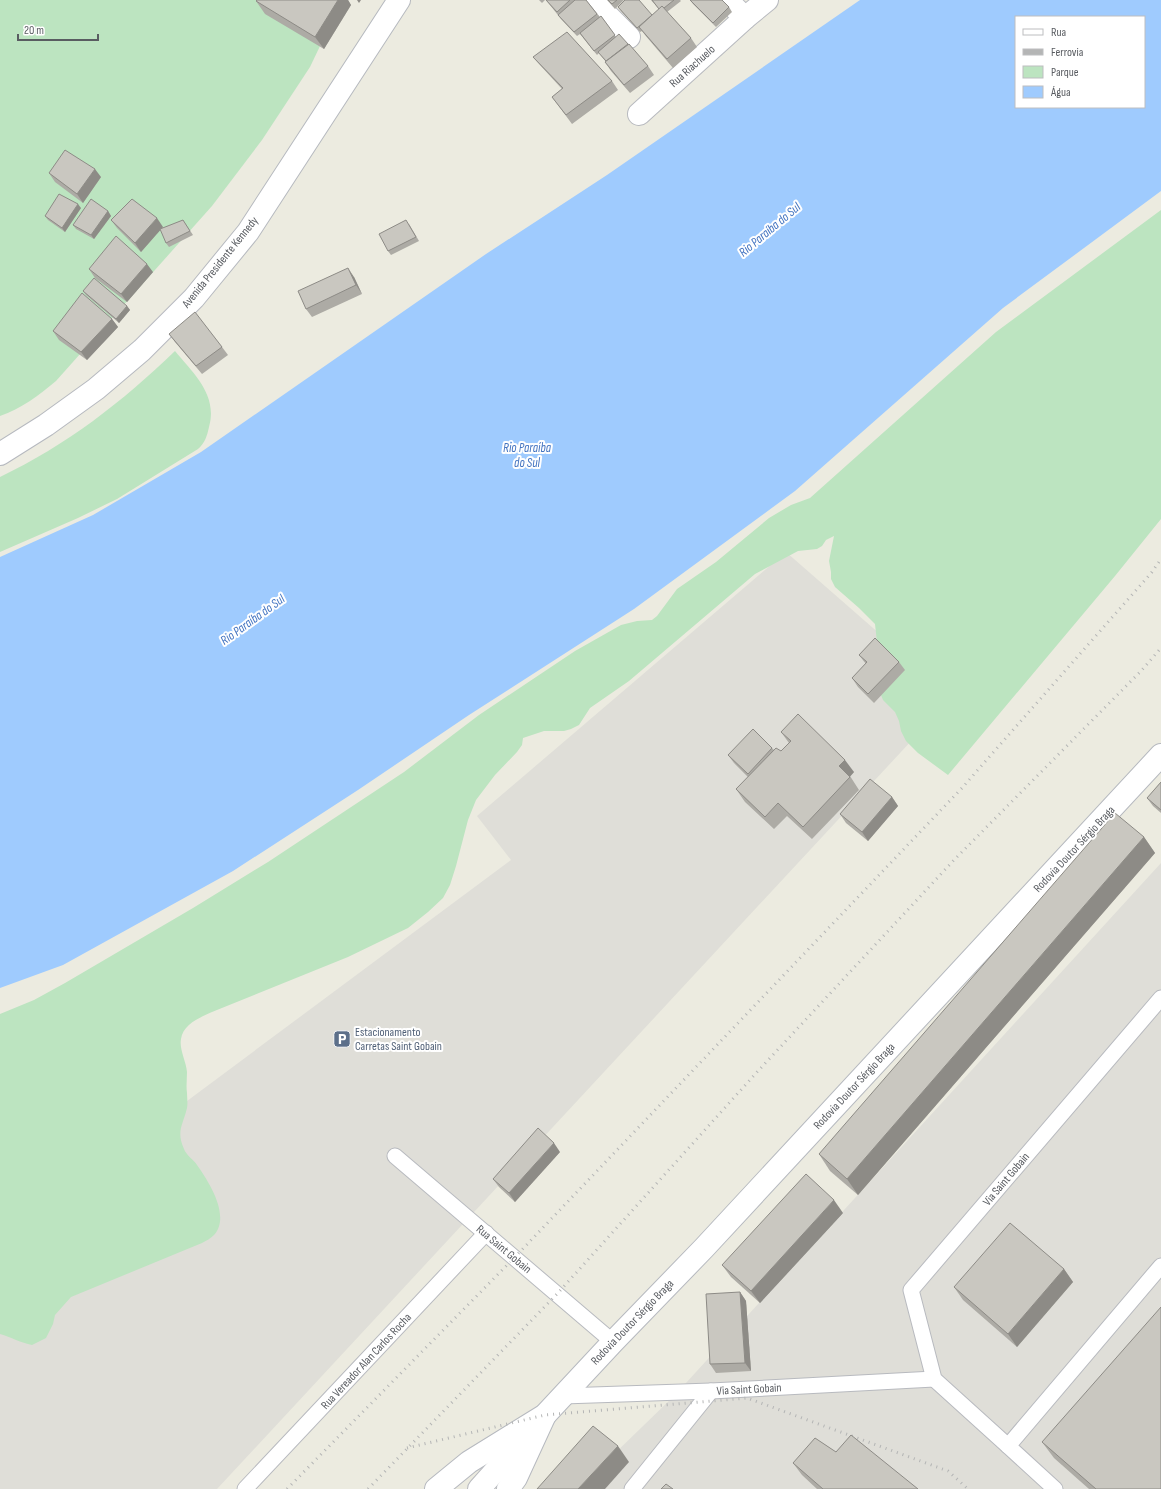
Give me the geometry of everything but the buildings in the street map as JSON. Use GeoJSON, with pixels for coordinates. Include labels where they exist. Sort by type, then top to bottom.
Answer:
{"type":"FeatureCollection","features":[{"type":"Feature","properties":{"kind":"main road","name":"Avenida Presidente Kennedy"},"geometry":{"type":"LineString","coordinates":[[0,454],[46,425],[96,389],[142,350],[194,298],[248,232],[399,0]]}},
{"type":"Feature","properties":{"kind":"main road"},"geometry":{"type":"LineString","coordinates":[[592,0],[629,38]]}},
{"type":"Feature","properties":{"kind":"main road"},"geometry":{"type":"LineString","coordinates":[[727,0],[745,18]]}},
{"type":"Feature","properties":{"kind":"main road","name":"Rua Riachuelo"},"geometry":{"type":"LineString","coordinates":[[639,114],[767,0]]}},
{"type":"Feature","properties":{"kind":"main road","name":"Rodovia Doutor Sérgio Braga"},"geometry":{"type":"LineString","coordinates":[[436,1489],[469,1462],[545,1415],[704,1248],[1161,755]]}},
{"type":"Feature","properties":{"kind":"main road"},"geometry":{"type":"LineString","coordinates":[[479,1489],[545,1415]]}},
{"type":"Feature","properties":{"kind":"main road","name":"Rodovia Doutor Sérgio Braga"},"geometry":{"type":"LineString","coordinates":[[508,1489],[516,1478],[545,1415]]}},
{"type":"Feature","properties":{"kind":"lane","name":"Via Saint Gobain"},"geometry":{"type":"LineString","coordinates":[[563,1396],[711,1391],[934,1379],[912,1290],[1161,998]]}},
{"type":"Feature","properties":{"kind":"lane","name":"Rua Saint Gobain"},"geometry":{"type":"LineString","coordinates":[[395,1156],[613,1342]]}},
{"type":"Feature","properties":{"kind":"lane","name":"Rua Vereador Alan Carlos Rocha"},"geometry":{"type":"LineString","coordinates":[[245,1489],[486,1233]]}},
{"type":"Feature","properties":{"kind":"lane"},"geometry":{"type":"LineString","coordinates":[[1008,1446],[1161,1266]]}},
{"type":"Feature","properties":{"kind":"lane"},"geometry":{"type":"LineString","coordinates":[[934,1379],[1055,1489]]}},
{"type":"Feature","properties":{"kind":"lane"},"geometry":{"type":"LineString","coordinates":[[632,1489],[711,1391]]}},
{"type":"Feature","properties":{"kind":"shaded area"},"geometry":{"type":"Polygon","coordinates":[[[786,552],[952,697],[217,1489],[0,1489],[0,1240],[511,860],[477,816],[786,552]]]}},
{"type":"Feature","properties":{"kind":"shaded area"},"geometry":{"type":"Polygon","coordinates":[[[1161,863],[1161,1489],[578,1489],[675,1395],[1161,863]]]}},
{"type":"Feature","properties":{"kind":"green space"},"geometry":{"type":"Polygon","coordinates":[[[0,0],[342,0],[310,67],[262,140],[212,206],[56,381],[22,406],[0,416],[0,0]]]}},
{"type":"Feature","properties":{"kind":"green space"},"geometry":{"type":"Polygon","coordinates":[[[1161,210],[1161,519],[948,775],[918,753],[906,741],[895,712],[883,700],[879,690],[875,624],[835,587],[831,579],[829,561],[834,536],[826,540],[822,546],[817,549],[798,551],[755,574],[629,681],[590,708],[579,725],[564,731],[544,731],[523,738],[522,745],[517,752],[495,775],[476,800],[468,820],[450,885],[443,898],[408,928],[348,957],[212,1012],[193,1022],[185,1029],[182,1034],[181,1043],[187,1072],[187,1108],[180,1133],[185,1151],[202,1172],[216,1199],[220,1218],[219,1227],[214,1235],[202,1243],[71,1297],[55,1315],[53,1324],[46,1338],[32,1345],[0,1334],[0,1014],[34,1000],[65,983],[268,862],[404,772],[479,715],[575,651],[621,625],[637,621],[652,620],[657,616],[677,589],[716,562],[769,518],[791,505],[810,498],[996,332],[1161,210]]]}},
{"type":"Feature","properties":{"kind":"green space"},"geometry":{"type":"Polygon","coordinates":[[[175,351],[202,386],[210,405],[211,415],[208,430],[200,447],[117,499],[78,518],[0,552],[0,477],[71,437],[135,388],[175,351]]]}},
{"type":"Feature","properties":{"kind":"water","name":"Rio Paraíba do Sul"},"geometry":{"type":"Polygon","coordinates":[[[860,0],[1161,0],[1161,191],[1003,308],[795,491],[634,609],[469,715],[358,790],[233,871],[63,965],[0,988],[0,557],[93,515],[201,452],[486,254],[607,175],[860,0]]]}},
{"type":"Feature","properties":{"kind":"railway"},"geometry":{"type":"LineString","coordinates":[[287,1489],[515,1257],[962,788],[1152,572],[1161,559]]}},
{"type":"Feature","properties":{"kind":"railway"},"geometry":{"type":"LineString","coordinates":[[368,1489],[557,1294],[758,1071],[954,860],[1141,671],[1161,648]]}},
{"type":"Feature","properties":{"kind":"railway"},"geometry":{"type":"LineString","coordinates":[[407,1448],[545,1415],[747,1398],[948,1471],[968,1489]]}},
{"type":"Feature","properties":{"kind":"place","name":"Estacionamento Carretas Saint Gobain"},"geometry":{"type":"Point","coordinates":[342,1039]}}]}
